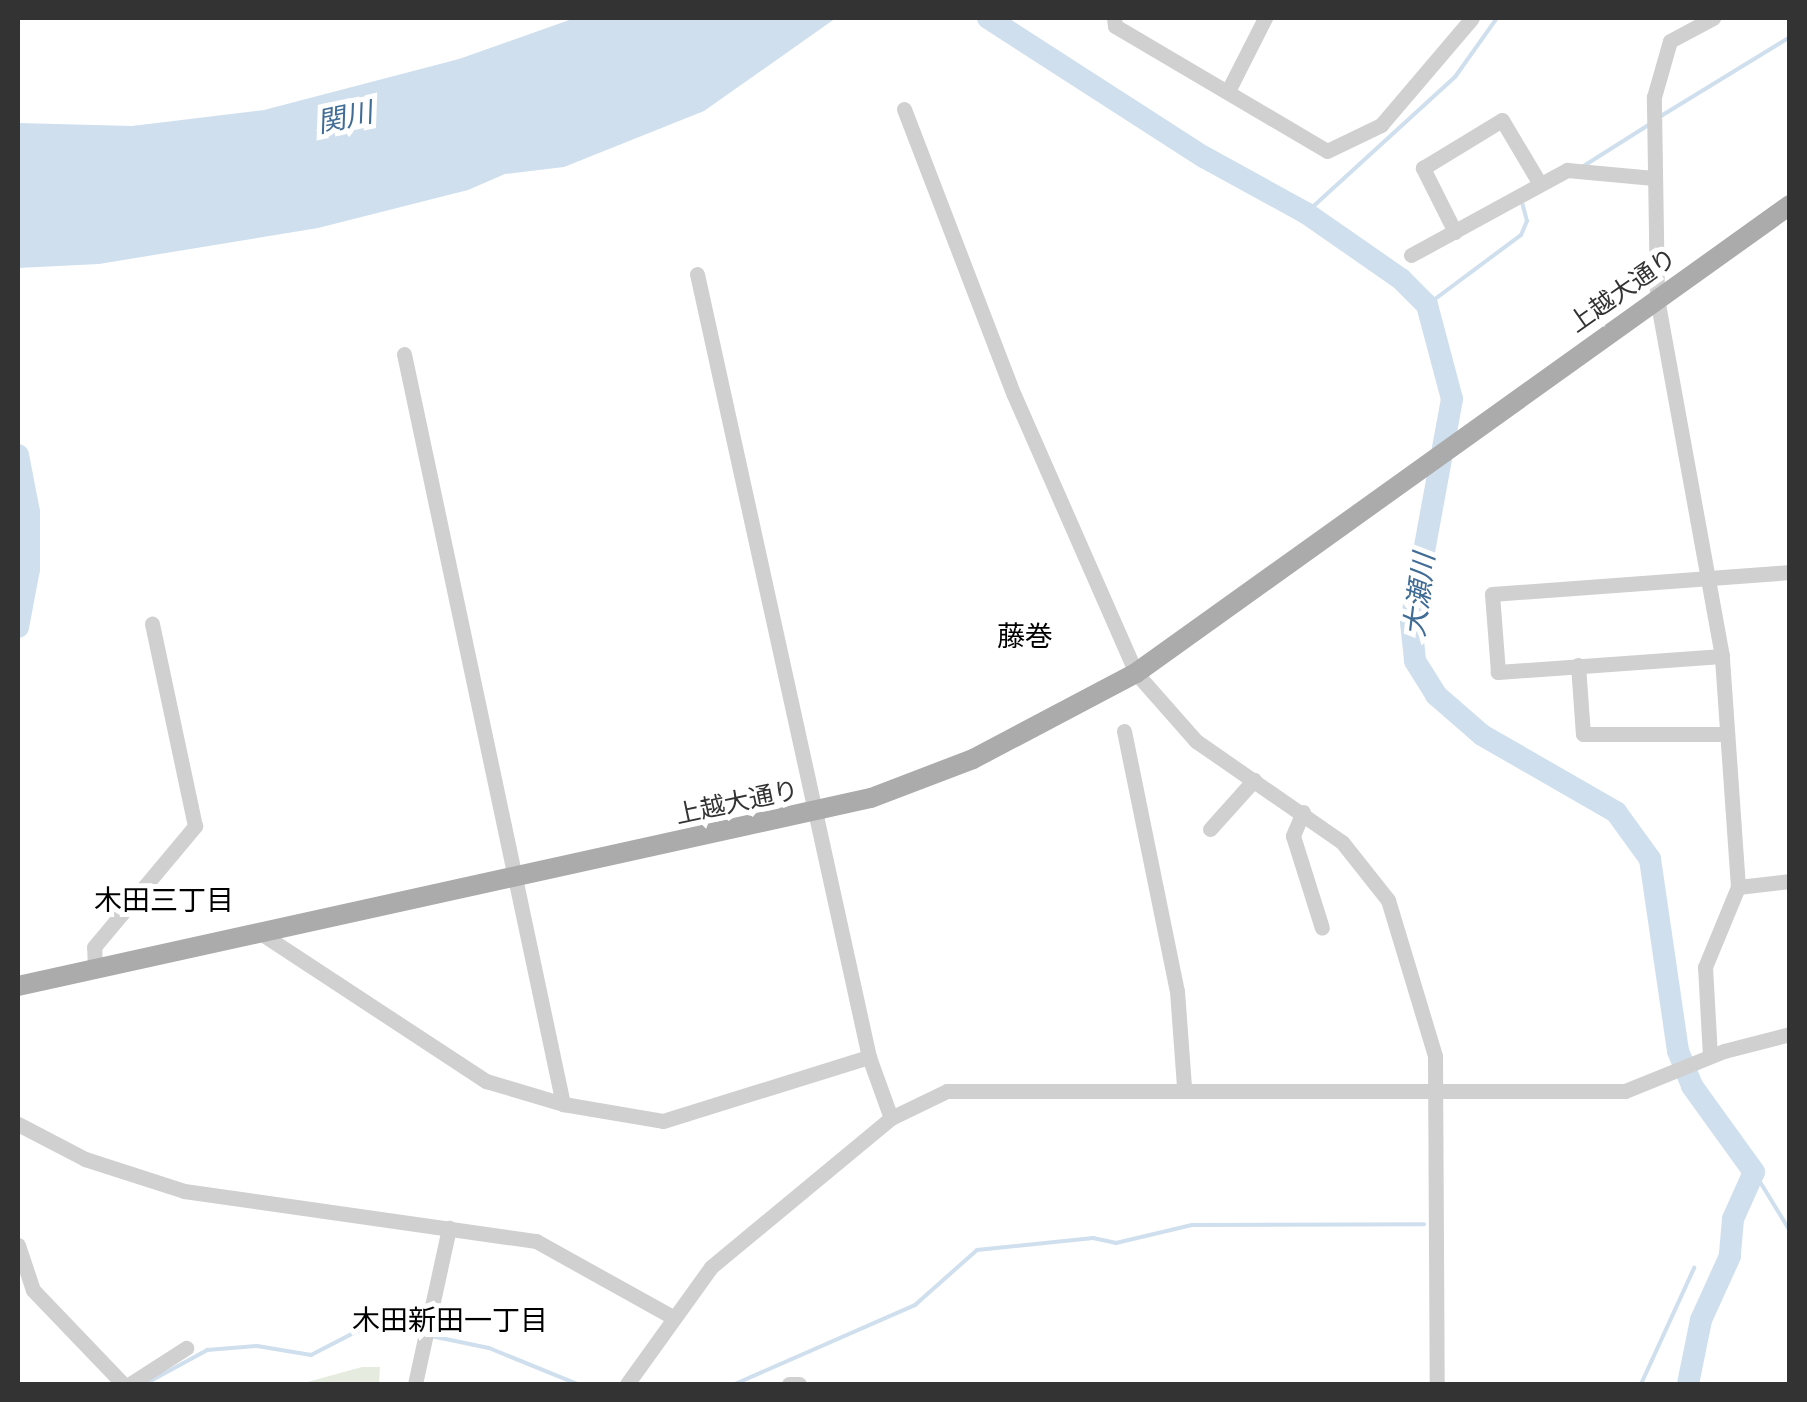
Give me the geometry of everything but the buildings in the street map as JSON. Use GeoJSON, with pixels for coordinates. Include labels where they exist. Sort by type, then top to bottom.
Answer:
{"type":"FeatureCollection","features":[{"type":"Feature","properties":{"kind":"main road","name":"上越大通り"},"geometry":{"type":"LineString","coordinates":[[18,986],[814,812],[871,798],[974,759],[1136,673],[1392,485],[1790,205]]}},
{"type":"Feature","properties":{"kind":"street"},"geometry":{"type":"LineString","coordinates":[[1114,18],[1115,26],[1327,151],[1381,126],[1472,18]]}},
{"type":"Feature","properties":{"kind":"street"},"geometry":{"type":"LineString","coordinates":[[1228,91],[1266,18]]}},
{"type":"Feature","properties":{"kind":"street"},"geometry":{"type":"LineString","coordinates":[[1704,1060],[1705,967],[1738,887],[1722,656],[1658,297],[1654,178],[1656,84],[1664,51],[1674,25],[1714,18]]}},
{"type":"Feature","properties":{"kind":"street"},"geometry":{"type":"LineString","coordinates":[[904,109],[1014,395],[1136,673],[1180,727],[1303,812],[1367,867],[1388,900],[1426,1020],[1437,1090],[1437,1384]]}},
{"type":"Feature","properties":{"kind":"street"},"geometry":{"type":"LineString","coordinates":[[1455,232],[1423,168],[1502,120],[1540,184]]}},
{"type":"Feature","properties":{"kind":"street"},"geometry":{"type":"LineString","coordinates":[[1411,256],[1566,170],[1654,178]]}},
{"type":"Feature","properties":{"kind":"street"},"geometry":{"type":"LineString","coordinates":[[697,274],[868,1057],[891,1118]]}},
{"type":"Feature","properties":{"kind":"street"},"geometry":{"type":"LineString","coordinates":[[404,354],[563,1104]]}},
{"type":"Feature","properties":{"kind":"street"},"geometry":{"type":"LineString","coordinates":[[1722,656],[1498,672],[1492,594],[1708,582],[1790,572]]}},
{"type":"Feature","properties":{"kind":"street"},"geometry":{"type":"LineString","coordinates":[[95,970],[94,947],[195,826],[152,624]]}},
{"type":"Feature","properties":{"kind":"street"},"geometry":{"type":"LineString","coordinates":[[1578,666],[1583,734],[1727,734]]}},
{"type":"Feature","properties":{"kind":"street"},"geometry":{"type":"LineString","coordinates":[[1124,731],[1178,991],[1184,1086]]}},
{"type":"Feature","properties":{"kind":"street"},"geometry":{"type":"LineString","coordinates":[[1210,829],[1254,780]]}},
{"type":"Feature","properties":{"kind":"street"},"geometry":{"type":"LineString","coordinates":[[1303,812],[1293,836],[1322,928]]}},
{"type":"Feature","properties":{"kind":"street"},"geometry":{"type":"LineString","coordinates":[[1738,887],[1790,881]]}},
{"type":"Feature","properties":{"kind":"street"},"geometry":{"type":"LineString","coordinates":[[262,934],[486,1080],[563,1104],[663,1121],[868,1057]]}},
{"type":"Feature","properties":{"kind":"street"},"geometry":{"type":"LineString","coordinates":[[627,1384],[671,1316],[711,1267],[891,1118],[946,1091],[1184,1086],[1625,1091],[1704,1060],[1790,1034]]}},
{"type":"Feature","properties":{"kind":"street"},"geometry":{"type":"LineString","coordinates":[[18,1124],[85,1159],[184,1192],[536,1241],[671,1316]]}},
{"type":"Feature","properties":{"kind":"street"},"geometry":{"type":"LineString","coordinates":[[415,1384],[450,1228]]}},
{"type":"Feature","properties":{"kind":"street"},"geometry":{"type":"LineString","coordinates":[[18,1245],[25,1290],[127,1384],[186,1348]]}},
{"type":"Feature","properties":{"kind":"street"},"geometry":{"type":"LineString","coordinates":[[789,1384],[799,1384]]}},
{"type":"Feature","properties":{"kind":"shaded area"},"geometry":{"type":"Polygon","coordinates":[[[362,1367],[380,1367],[379,1384],[300,1384],[362,1367]]]}},
{"type":"Feature","properties":{"kind":"water","name":"関川"},"geometry":{"type":"Polygon","coordinates":[[[575,18],[836,18],[704,111],[564,167],[505,174],[468,190],[318,228],[99,264],[18,268],[18,123],[132,126],[264,110],[459,59],[575,18]]]}},
{"type":"Feature","properties":{"kind":"waterway","name":"大瀬川"},"geometry":{"type":"LineString","coordinates":[[988,18],[1204,157],[1306,213],[1401,279],[1427,305],[1452,399],[1411,622],[1415,661],[1436,695],[1482,735],[1616,812],[1650,859],[1678,1051],[1692,1086],[1754,1172],[1733,1219],[1730,1256],[1701,1320],[1688,1384]]}},
{"type":"Feature","properties":{"kind":"waterway"},"geometry":{"type":"LineString","coordinates":[[1306,213],[1455,77],[1497,18]]}},
{"type":"Feature","properties":{"kind":"waterway"},"geometry":{"type":"LineString","coordinates":[[1661,116],[1790,37]]}},
{"type":"Feature","properties":{"kind":"waterway"},"geometry":{"type":"LineString","coordinates":[[1582,167],[1650,124]]}},
{"type":"Feature","properties":{"kind":"waterway"},"geometry":{"type":"LineString","coordinates":[[1427,305],[1521,235],[1527,221],[1522,202]]}},
{"type":"Feature","properties":{"kind":"waterway"},"geometry":{"type":"LineString","coordinates":[[18,455],[29,512],[29,569],[18,627]]}},
{"type":"Feature","properties":{"kind":"waterway"},"geometry":{"type":"LineString","coordinates":[[1754,1172],[1790,1231]]}},
{"type":"Feature","properties":{"kind":"waterway"},"geometry":{"type":"LineString","coordinates":[[735,1384],[915,1305],[977,1250],[1093,1238],[1116,1243],[1192,1225],[1424,1224]]}},
{"type":"Feature","properties":{"kind":"waterway"},"geometry":{"type":"LineString","coordinates":[[1641,1384],[1694,1268]]}},
{"type":"Feature","properties":{"kind":"waterway"},"geometry":{"type":"LineString","coordinates":[[145,1384],[207,1350],[257,1346],[311,1355],[373,1323],[421,1334]]}},
{"type":"Feature","properties":{"kind":"waterway"},"geometry":{"type":"LineString","coordinates":[[431,1336],[489,1348],[577,1384]]}},
{"type":"Feature","properties":{"kind":"district","name":"藤巻"},"geometry":{"type":"Point","coordinates":[1025,637]}},
{"type":"Feature","properties":{"kind":"district","name":"木田三丁目"},"geometry":{"type":"Point","coordinates":[164,901]}},
{"type":"Feature","properties":{"kind":"district","name":"木田新田一丁目"},"geometry":{"type":"Point","coordinates":[450,1321]}}]}
